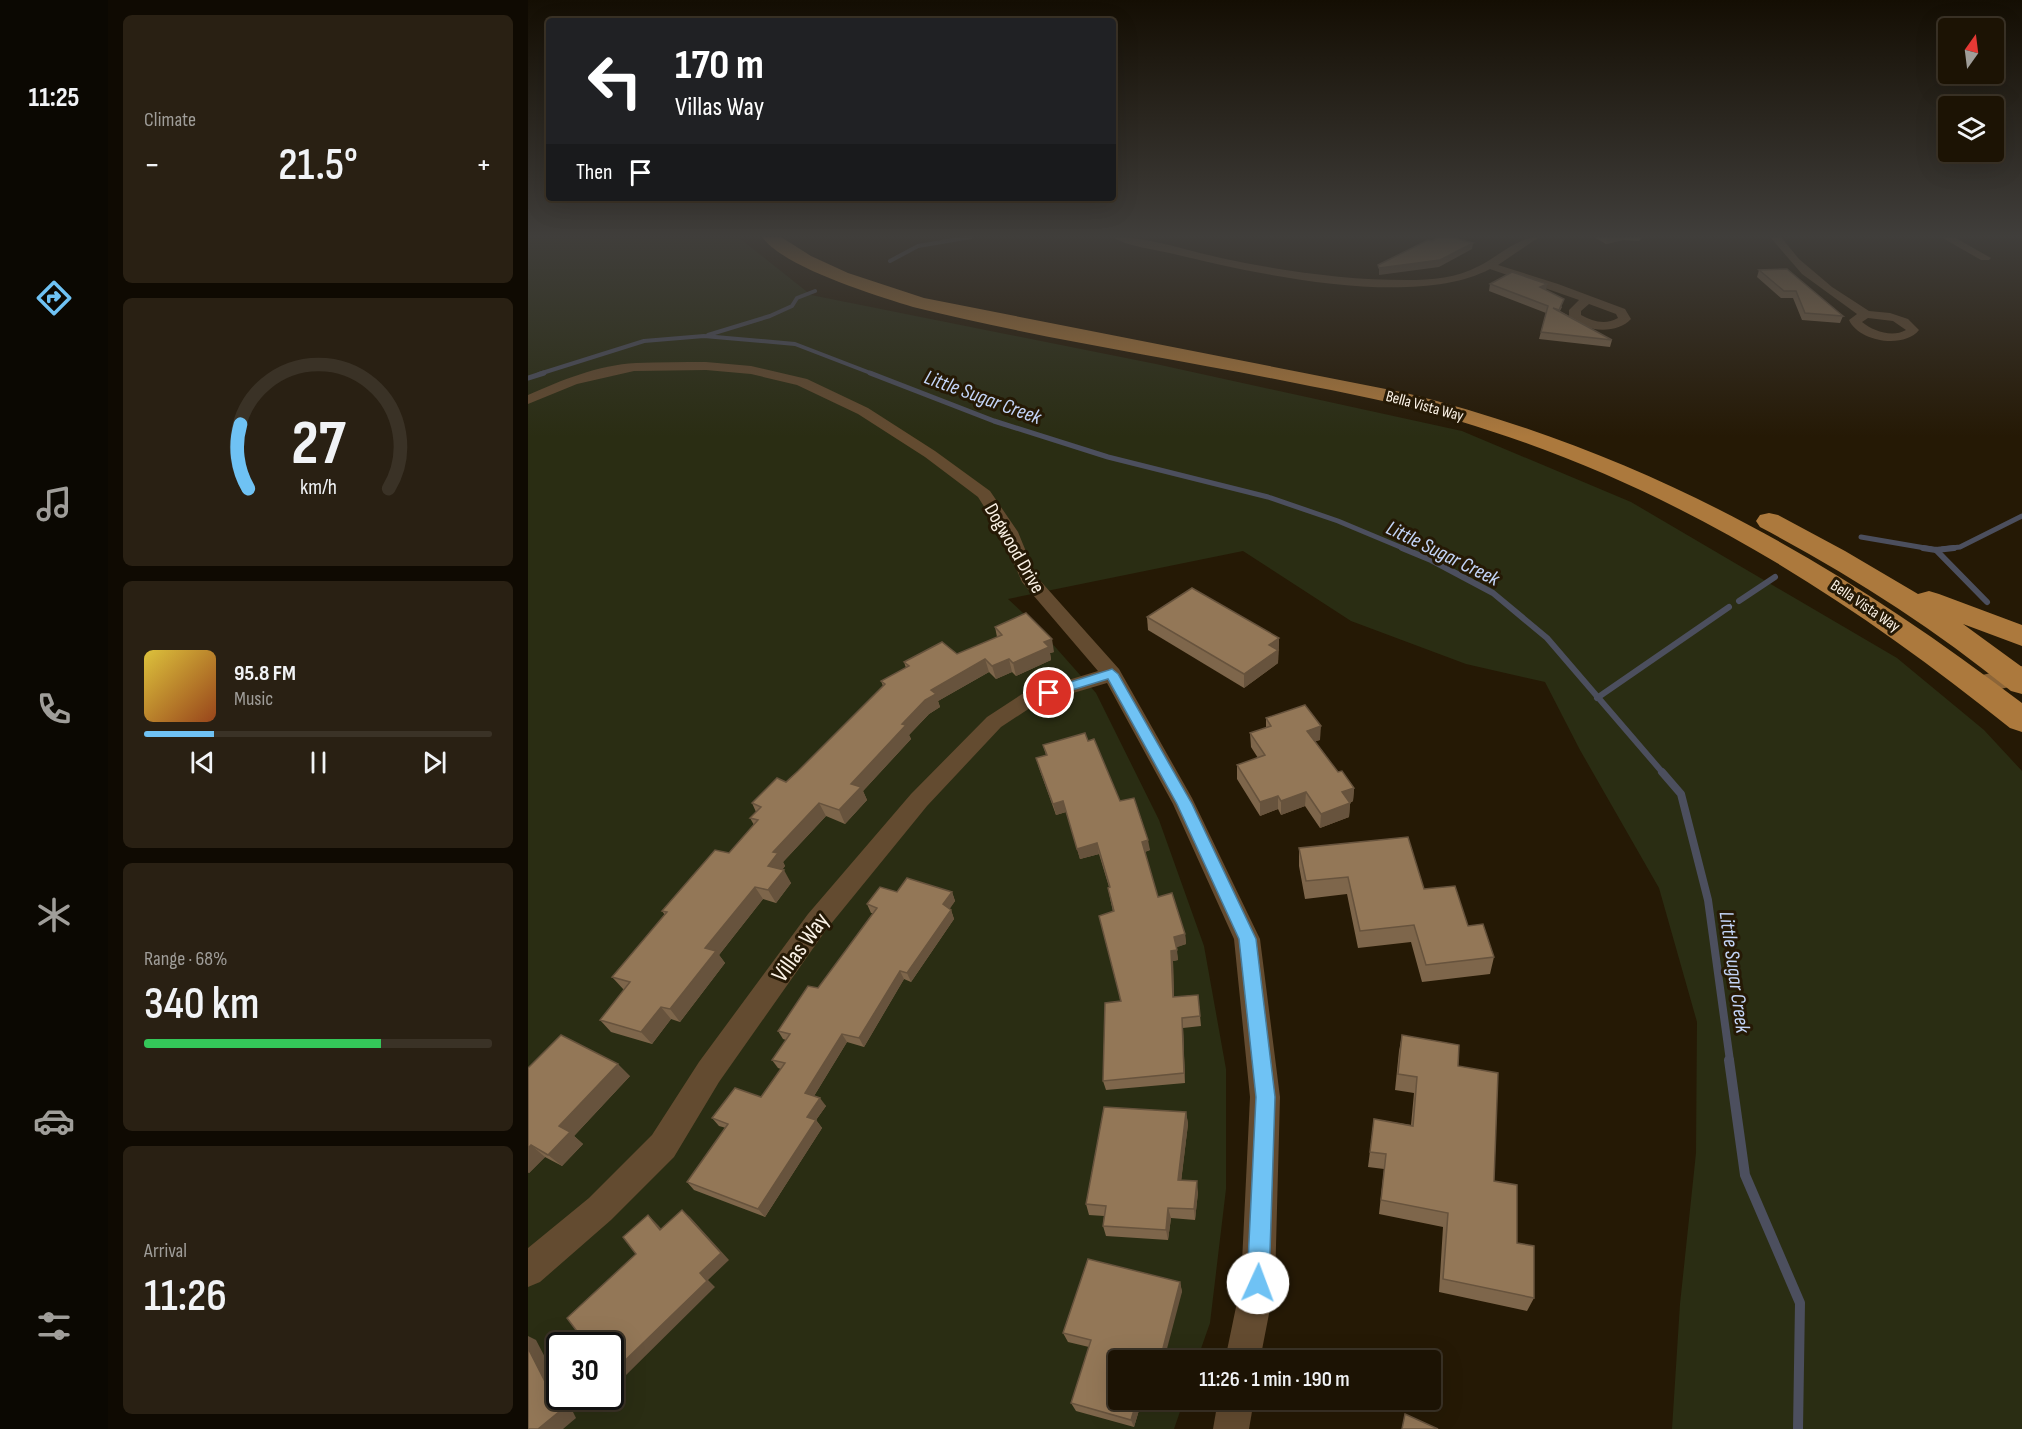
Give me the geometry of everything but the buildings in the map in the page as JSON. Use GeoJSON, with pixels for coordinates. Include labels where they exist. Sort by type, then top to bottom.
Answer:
{"type":"FeatureCollection","features":[{"type":"Feature","properties":{"kind":"main road","name":"Bella Vista Way"},"geometry":{"type":"LineString","coordinates":[[923,304],[1386,395],[1470,417],[1552,445],[1635,478],[1723,520],[1784,553],[1854,596],[1942,656],[2022,720]]}},
{"type":"Feature","properties":{"kind":"main road","name":"Bella Vista Way"},"geometry":{"type":"LineString","coordinates":[[989,304],[1368,375],[1466,398],[1573,434],[1682,477],[1830,552],[1927,614],[2020,678]]}},
{"type":"Feature","properties":{"kind":"main road"},"geometry":{"type":"LineString","coordinates":[[1830,552],[1935,603],[2022,636]]}},
{"type":"Feature","properties":{"kind":"street"},"geometry":{"type":"LineString","coordinates":[[1850,304],[1867,315]]}},
{"type":"Feature","properties":{"kind":"street","name":"Dogwood Drive"},"geometry":{"type":"LineString","coordinates":[[528,400],[572,381],[608,371],[705,366],[751,370],[802,382],[863,411],[930,454],[984,494],[1009,532],[1028,578],[1112,674],[1184,804],[1247,939],[1265,1097],[1258,1283],[1245,1350]]}},
{"type":"Feature","properties":{"kind":"street","name":"Villas Way"},"geometry":{"type":"LineString","coordinates":[[528,1270],[600,1209],[663,1146],[710,1072],[817,922],[919,800],[994,722],[1029,699],[1112,674]]}},
{"type":"Feature","properties":{"kind":"street"},"geometry":{"type":"LineString","coordinates":[[1979,685],[2020,678]]}},
{"type":"Feature","properties":{"kind":"street"},"geometry":{"type":"LineString","coordinates":[[1231,1429],[1234,1410]]}},
{"type":"Feature","properties":{"kind":"green space"},"geometry":{"type":"Polygon","coordinates":[[[528,304],[854,304],[1156,364],[1462,431],[1631,502],[1897,658],[1984,730],[2022,771],[2022,1429],[1672,1429],[1680,1304],[1696,1153],[1697,1022],[1659,888],[1580,750],[1545,682],[1466,664],[1351,621],[1243,551],[1008,599],[1034,623],[1096,693],[1159,820],[1204,946],[1226,1069],[1226,1189],[1210,1323],[1201,1350],[1108,1350],[1108,1410],[1181,1410],[1174,1429],[528,1429],[528,304]]]}},
{"type":"Feature","properties":{"kind":"waterway"},"geometry":{"type":"LineString","coordinates":[[708,335],[770,316],[793,304]]}},
{"type":"Feature","properties":{"kind":"waterway","name":"Little Sugar Creek"},"geometry":{"type":"LineString","coordinates":[[539,374],[644,341],[704,336],[795,344],[873,374]]}},
{"type":"Feature","properties":{"kind":"waterway","name":"Little Sugar Creek"},"geometry":{"type":"LineString","coordinates":[[528,378],[544,373]]}},
{"type":"Feature","properties":{"kind":"waterway","name":"Little Sugar Creek"},"geometry":{"type":"LineString","coordinates":[[870,373],[994,421],[1108,457],[1268,497],[1338,521],[1405,549]]}},
{"type":"Feature","properties":{"kind":"waterway"},"geometry":{"type":"LineString","coordinates":[[1942,549],[1960,547],[2022,516]]}},
{"type":"Feature","properties":{"kind":"waterway"},"geometry":{"type":"LineString","coordinates":[[1861,537],[1931,549]]}},
{"type":"Feature","properties":{"kind":"waterway","name":"Little Sugar Creek"},"geometry":{"type":"LineString","coordinates":[[1402,548],[1431,560],[1493,593],[1547,638],[1598,697]]}},
{"type":"Feature","properties":{"kind":"waterway"},"geometry":{"type":"LineString","coordinates":[[1923,548],[1936,550]]}},
{"type":"Feature","properties":{"kind":"waterway"},"geometry":{"type":"LineString","coordinates":[[1936,550],[1954,548]]}},
{"type":"Feature","properties":{"kind":"waterway"},"geometry":{"type":"LineString","coordinates":[[1936,550],[1987,602]]}},
{"type":"Feature","properties":{"kind":"waterway"},"geometry":{"type":"LineString","coordinates":[[1739,601],[1775,577]]}},
{"type":"Feature","properties":{"kind":"waterway"},"geometry":{"type":"LineString","coordinates":[[1598,697],[1729,607]]}},
{"type":"Feature","properties":{"kind":"waterway","name":"Little Sugar Creek"},"geometry":{"type":"LineString","coordinates":[[1598,697],[1663,773]]}},
{"type":"Feature","properties":{"kind":"waterway","name":"Little Sugar Creek"},"geometry":{"type":"LineString","coordinates":[[1662,772],[1681,794],[1708,900],[1730,1061]]}},
{"type":"Feature","properties":{"kind":"waterway","name":"Little Sugar Creek"},"geometry":{"type":"LineString","coordinates":[[1729,1060],[1745,1175],[1800,1303],[1798,1429]]}},
{"type":"Feature","properties":{"kind":"route"},"geometry":{"type":"LineString","coordinates":[[1049,693],[1112,674],[1184,804],[1247,939],[1265,1097],[1258,1283]]}}]}
